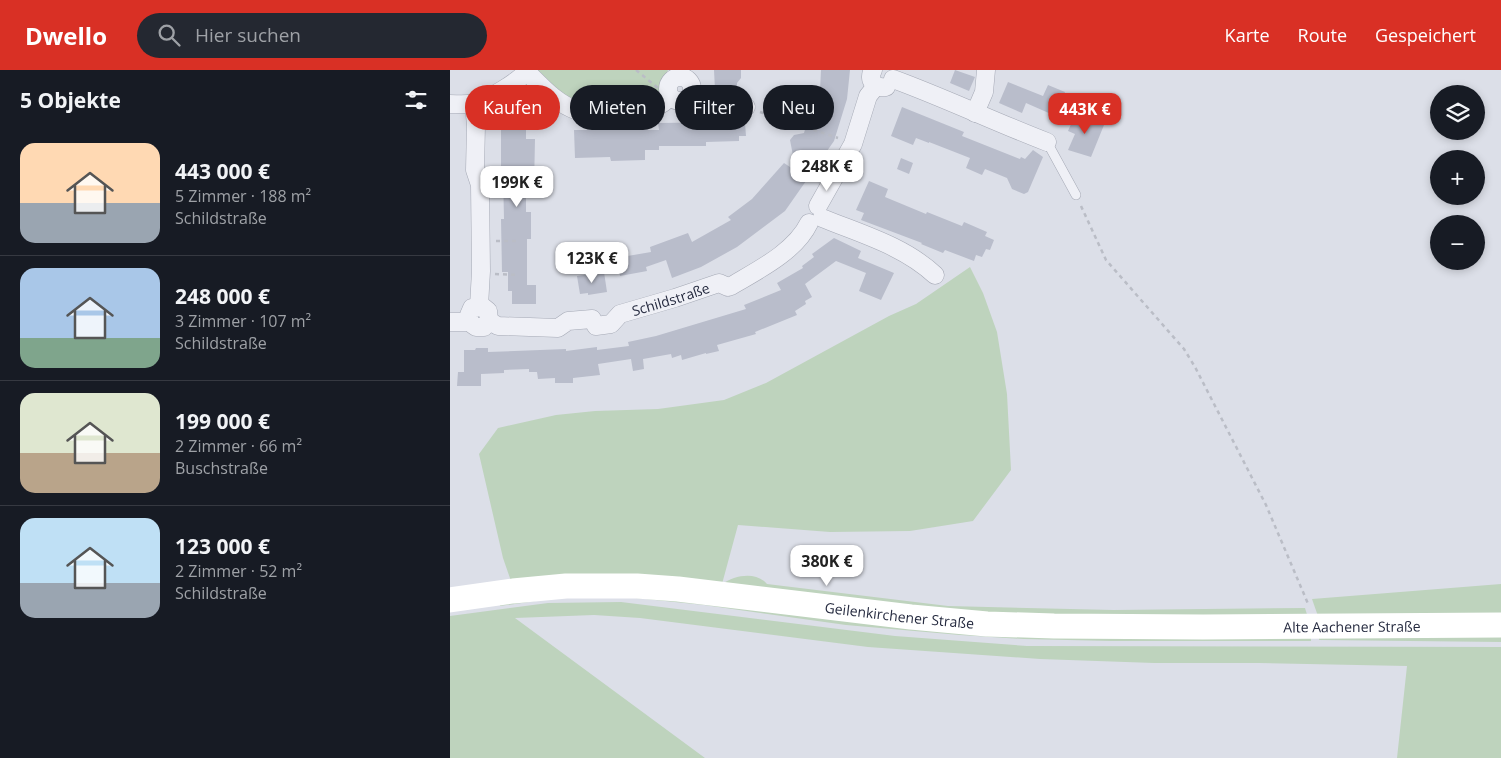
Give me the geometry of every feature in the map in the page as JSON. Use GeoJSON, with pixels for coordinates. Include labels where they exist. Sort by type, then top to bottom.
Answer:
{"type":"FeatureCollection","features":[{"type":"Feature","properties":{"kind":"main road","name":"Geilenkirchener Straße"},"geometry":{"type":"LineString","coordinates":[[450,600],[566,586],[638,586],[987,624],[1203,627]]}},
{"type":"Feature","properties":{"kind":"main road","name":"Alte Aachener Straße"},"geometry":{"type":"LineString","coordinates":[[1203,627],[1501,626]]}},
{"type":"Feature","properties":{"kind":"street"},"geometry":{"type":"LineString","coordinates":[[975,113],[984,92],[986,70]]}},
{"type":"Feature","properties":{"kind":"street"},"geometry":{"type":"LineString","coordinates":[[506,85],[528,71],[557,100],[568,108],[578,111],[649,111],[674,97],[691,94],[692,89],[689,80],[679,73]]}},
{"type":"Feature","properties":{"kind":"street","name":"Schildstraße"},"geometry":{"type":"LineString","coordinates":[[450,322],[470,322],[472,325],[480,328],[484,327],[489,321],[498,326],[558,328],[568,322],[592,319],[596,326],[611,324],[620,314],[719,283],[728,287],[767,265],[804,232],[816,216],[853,144],[874,78],[886,87],[892,75],[975,113],[1047,142]]}},
{"type":"Feature","properties":{"kind":"street"},"geometry":{"type":"LineString","coordinates":[[450,104],[465,104]]}},
{"type":"Feature","properties":{"kind":"street"},"geometry":{"type":"LineString","coordinates":[[476,130],[475,170],[480,184],[481,274],[479,306]]}},
{"type":"Feature","properties":{"kind":"street"},"geometry":{"type":"LineString","coordinates":[[816,216],[902,251],[922,264],[935,276]]}},
{"type":"Feature","properties":{"kind":"street"},"geometry":{"type":"LineString","coordinates":[[470,322],[470,311],[479,306],[488,311],[489,321]]}},
{"type":"Feature","properties":{"kind":"lane","name":"Schildstraße"},"geometry":{"type":"LineString","coordinates":[[1047,142],[1076,195]]}},
{"type":"Feature","properties":{"kind":"path"},"geometry":{"type":"LineString","coordinates":[[636,70],[663,92],[674,97]]}},
{"type":"Feature","properties":{"kind":"path"},"geometry":{"type":"LineString","coordinates":[[753,109],[853,144]]}},
{"type":"Feature","properties":{"kind":"path"},"geometry":{"type":"LineString","coordinates":[[1076,195],[1106,260],[1184,349],[1195,366],[1266,505],[1305,595],[1315,627]]}},
{"type":"Feature","properties":{"kind":"path"},"geometry":{"type":"LineString","coordinates":[[481,241],[519,241]]}},
{"type":"Feature","properties":{"kind":"path"},"geometry":{"type":"LineString","coordinates":[[481,274],[519,275]]}},
{"type":"Feature","properties":{"kind":"green space"},"geometry":{"type":"Polygon","coordinates":[[[537,70],[668,70],[662,85],[570,85],[570,97],[560,95],[560,85],[550,85],[537,70]]]}},
{"type":"Feature","properties":{"kind":"green space"},"geometry":{"type":"Polygon","coordinates":[[[970,267],[983,293],[997,332],[1007,394],[1011,470],[973,521],[910,531],[830,532],[738,525],[722,584],[733,578],[751,576],[757,577],[767,584],[948,606],[1114,610],[1305,608],[1309,621],[1066,619],[511,581],[503,558],[479,454],[498,428],[556,415],[595,411],[658,409],[724,400],[766,383],[889,316],[916,304],[970,267]]]}},
{"type":"Feature","properties":{"kind":"green space"},"geometry":{"type":"Polygon","coordinates":[[[1501,584],[1501,617],[1319,619],[1312,599],[1501,584]]]}},
{"type":"Feature","properties":{"kind":"green space"},"geometry":{"type":"Polygon","coordinates":[[[567,594],[607,596],[564,597],[500,606],[500,602],[567,594]]]}},
{"type":"Feature","properties":{"kind":"green space"},"geometry":{"type":"Polygon","coordinates":[[[631,598],[1311,635],[1311,641],[1111,641],[960,635],[846,625],[704,605],[631,598]]]}},
{"type":"Feature","properties":{"kind":"green space"},"geometry":{"type":"Polygon","coordinates":[[[621,602],[895,636],[1027,646],[1501,647],[1501,758],[1397,758],[1407,666],[1154,663],[1040,659],[868,647],[640,618],[594,615],[515,618],[705,758],[450,758],[450,616],[548,603],[621,602]]]}},
{"type":"Feature","properties":{"kind":"green space"},"geometry":{"type":"Polygon","coordinates":[[[1319,636],[1501,636],[1501,642],[1319,640],[1319,636]]]}},
{"type":"Feature","properties":{"kind":"building"},"geometry":{"type":"Polygon","coordinates":[[[714,70],[741,70],[741,78],[737,85],[715,85],[714,70]]]}},
{"type":"Feature","properties":{"kind":"building"},"geometry":{"type":"Polygon","coordinates":[[[821,70],[850,70],[847,99],[834,141],[785,211],[737,247],[701,267],[672,278],[666,260],[646,267],[647,271],[620,276],[616,258],[651,252],[650,247],[688,233],[692,242],[731,220],[728,217],[752,199],[784,163],[796,171],[790,140],[794,135],[804,133],[805,130],[834,130],[834,85],[820,85],[821,70]]]}},
{"type":"Feature","properties":{"kind":"building"},"geometry":{"type":"Polygon","coordinates":[[[955,70],[975,77],[969,91],[950,83],[955,70]]]}},
{"type":"Feature","properties":{"kind":"building"},"geometry":{"type":"Polygon","coordinates":[[[1008,82],[1043,96],[1048,85],[1065,92],[1064,95],[1073,99],[1067,116],[1053,110],[1051,114],[1026,103],[1022,113],[999,103],[1008,82]]]}},
{"type":"Feature","properties":{"kind":"building"},"geometry":{"type":"Polygon","coordinates":[[[902,107],[964,132],[962,136],[1020,159],[1021,157],[1025,159],[1033,150],[1043,157],[1028,192],[1024,194],[1012,189],[1007,178],[985,169],[982,175],[966,168],[970,158],[916,138],[913,145],[891,136],[902,107]]]}},
{"type":"Feature","properties":{"kind":"building"},"geometry":{"type":"Polygon","coordinates":[[[1076,113],[1104,125],[1091,157],[1068,150],[1075,134],[1068,131],[1076,113]]]}},
{"type":"Feature","properties":{"kind":"building"},"geometry":{"type":"Polygon","coordinates":[[[665,123],[675,123],[675,130],[746,130],[746,136],[739,136],[739,141],[706,142],[706,146],[659,146],[659,150],[645,150],[645,160],[611,161],[610,157],[575,158],[574,130],[665,130],[665,123]]]}},
{"type":"Feature","properties":{"kind":"building"},"geometry":{"type":"Polygon","coordinates":[[[501,130],[526,130],[526,139],[535,139],[534,187],[526,187],[526,212],[531,212],[531,239],[527,239],[527,285],[536,285],[536,304],[512,304],[512,291],[508,291],[508,272],[502,272],[501,219],[504,219],[503,173],[501,173],[501,130]]]}},
{"type":"Feature","properties":{"kind":"building"},"geometry":{"type":"Polygon","coordinates":[[[901,158],[913,163],[909,174],[897,169],[901,158]]]}},
{"type":"Feature","properties":{"kind":"building"},"geometry":{"type":"Polygon","coordinates":[[[869,181],[888,189],[885,197],[926,214],[927,212],[962,226],[964,222],[987,232],[985,236],[994,240],[990,250],[986,249],[982,257],[976,255],[974,261],[945,250],[943,253],[861,220],[864,213],[856,210],[869,181]]]}},
{"type":"Feature","properties":{"kind":"building"},"geometry":{"type":"Polygon","coordinates":[[[834,238],[861,251],[858,258],[894,273],[881,300],[859,291],[866,273],[836,261],[805,284],[812,297],[805,301],[806,304],[795,311],[797,315],[755,332],[756,334],[717,345],[719,351],[682,360],[681,355],[672,358],[671,354],[643,359],[644,369],[633,371],[631,359],[598,364],[600,375],[573,378],[573,383],[555,383],[555,378],[538,379],[537,372],[529,372],[529,369],[504,370],[504,373],[481,374],[481,386],[457,386],[458,372],[464,372],[464,350],[488,348],[488,352],[566,349],[566,351],[597,347],[597,350],[629,346],[628,342],[656,336],[746,309],[744,305],[781,290],[777,283],[803,268],[802,266],[814,257],[812,254],[834,238]]]}},
{"type":"Feature","properties":{"kind":"building"},"geometry":{"type":"Polygon","coordinates":[[[604,272],[607,292],[588,295],[588,293],[580,294],[577,276],[604,272]]]}}]}
